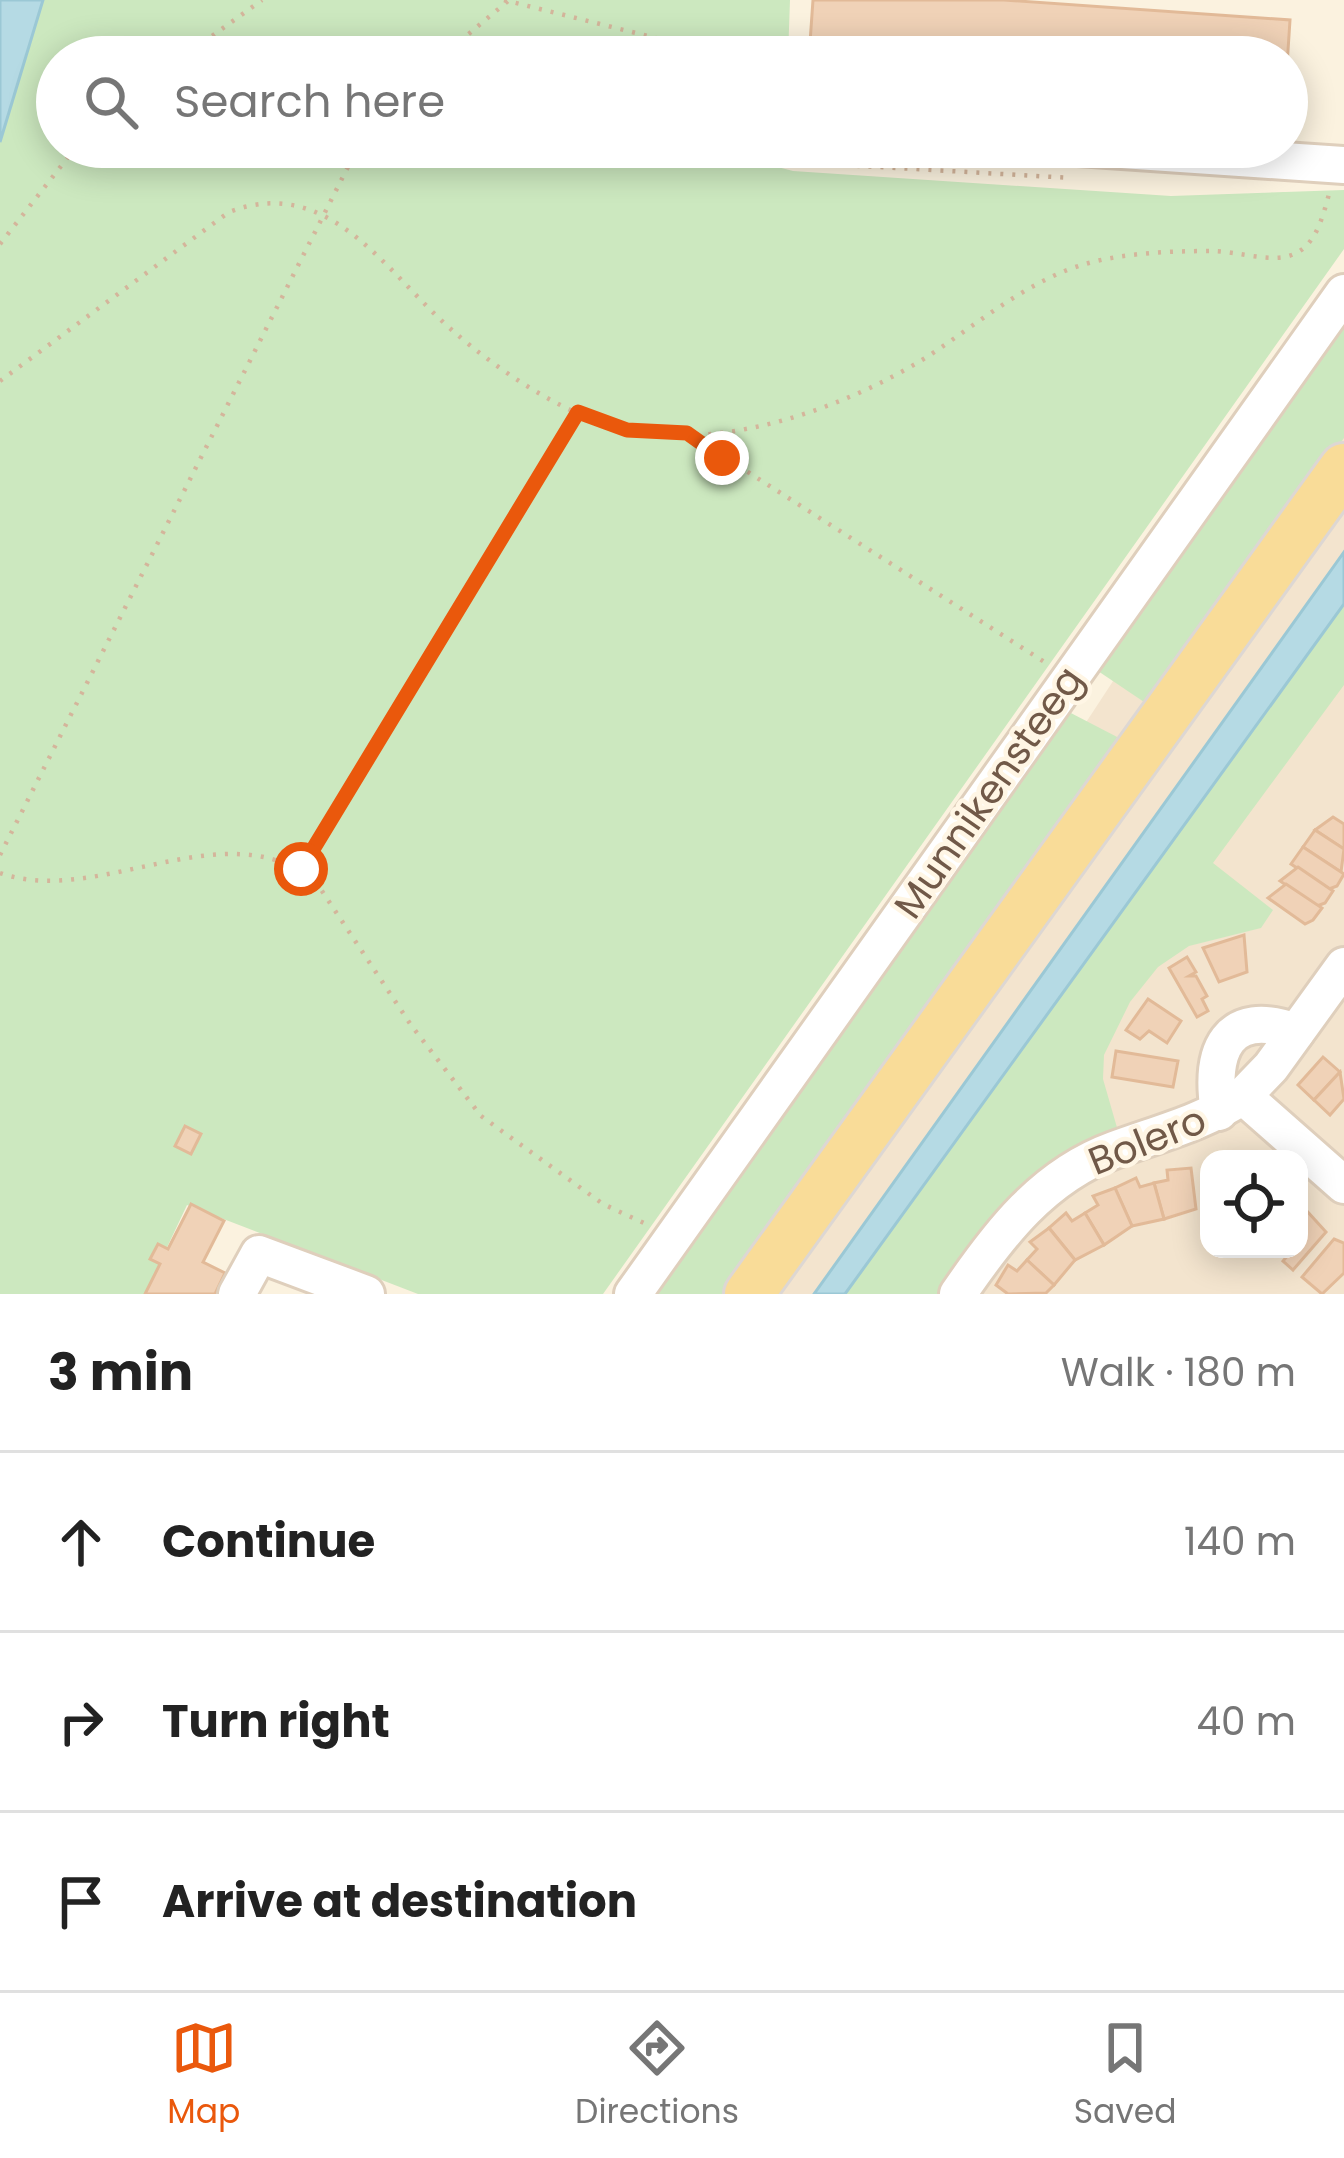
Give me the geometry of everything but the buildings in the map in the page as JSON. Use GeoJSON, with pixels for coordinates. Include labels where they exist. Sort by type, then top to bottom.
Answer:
{"type":"FeatureCollection","features":[{"type":"Feature","properties":{"kind":"main road"},"geometry":{"type":"LineString","coordinates":[[749,1294],[1344,467]]}},
{"type":"Feature","properties":{"kind":"street"},"geometry":{"type":"LineString","coordinates":[[1158,168],[1330,179]]}},
{"type":"Feature","properties":{"kind":"street","name":"Munnikensteeg"},"geometry":{"type":"LineString","coordinates":[[633,1294],[1344,293]]}},
{"type":"Feature","properties":{"kind":"street"},"geometry":{"type":"LineString","coordinates":[[1296,1032],[1256,1024],[1237,1030],[1221,1048],[1214,1071],[1232,1104],[1296,1032],[1344,966]]}},
{"type":"Feature","properties":{"kind":"street","name":"Bolero"},"geometry":{"type":"LineString","coordinates":[[967,1291],[1007,1226],[1069,1171],[1232,1104],[1344,1185]]}},
{"type":"Feature","properties":{"kind":"street"},"geometry":{"type":"LineString","coordinates":[[237,1294],[259,1255],[366,1294]]}},
{"type":"Feature","properties":{"kind":"path"},"geometry":{"type":"LineString","coordinates":[[212,36],[262,0]]}},
{"type":"Feature","properties":{"kind":"path"},"geometry":{"type":"LineString","coordinates":[[465,36],[506,0],[649,36]]}},
{"type":"Feature","properties":{"kind":"path"},"geometry":{"type":"LineString","coordinates":[[0,244],[60,168]]}},
{"type":"Feature","properties":{"kind":"path"},"geometry":{"type":"LineString","coordinates":[[0,856],[347,168]]}},
{"type":"Feature","properties":{"kind":"path"},"geometry":{"type":"LineString","coordinates":[[0,381],[229,212],[254,202],[324,212],[347,226],[454,332],[578,412],[627,430],[687,433],[774,420],[864,392],[1007,300],[1064,270],[1146,255],[1214,251],[1289,257],[1307,247],[1330,179]]}},
{"type":"Feature","properties":{"kind":"path"},"geometry":{"type":"LineString","coordinates":[[301,869],[578,412]]}},
{"type":"Feature","properties":{"kind":"path"},"geometry":{"type":"LineString","coordinates":[[687,433],[1068,677]]}},
{"type":"Feature","properties":{"kind":"path"},"geometry":{"type":"LineString","coordinates":[[0,873],[39,884],[206,857],[249,856],[301,869],[316,882],[411,1025],[481,1115],[603,1204],[674,1237]]}},
{"type":"Feature","properties":{"kind":"shaded area"},"geometry":{"type":"Polygon","coordinates":[[[1344,328],[1344,1294],[690,1294],[911,990],[1344,328]]]}},
{"type":"Feature","properties":{"kind":"green space"},"geometry":{"type":"Polygon","coordinates":[[[43,0],[790,0],[789,36],[36,36],[36,168],[782,168],[1171,196],[1344,190],[1344,249],[603,1294],[418,1294],[187,1205],[145,1294],[0,1294],[0,142],[43,0]]]}},
{"type":"Feature","properties":{"kind":"green space"},"geometry":{"type":"Polygon","coordinates":[[[1344,310],[1344,438],[1150,706],[1095,669],[1344,310]]]}},
{"type":"Feature","properties":{"kind":"green space"},"geometry":{"type":"Polygon","coordinates":[[[1344,604],[1344,685],[1213,863],[1273,910],[1261,928],[1189,946],[1158,967],[1130,1002],[1104,1055],[1103,1079],[1122,1145],[1038,1179],[1003,1204],[939,1294],[845,1294],[1344,604]]]}},
{"type":"Feature","properties":{"kind":"green space"},"geometry":{"type":"Polygon","coordinates":[[[1067,711],[1121,739],[722,1294],[650,1294],[1067,711]]]}},
{"type":"Feature","properties":{"kind":"water"},"geometry":{"type":"Polygon","coordinates":[[[0,0],[43,0],[0,142],[0,0]]]}},
{"type":"Feature","properties":{"kind":"water"},"geometry":{"type":"Polygon","coordinates":[[[1344,552],[1344,604],[845,1294],[814,1294],[1344,552]]]}},
{"type":"Feature","properties":{"kind":"route"},"geometry":{"type":"LineString","coordinates":[[301,869],[578,412],[627,430],[687,433],[722,458]]}}]}
